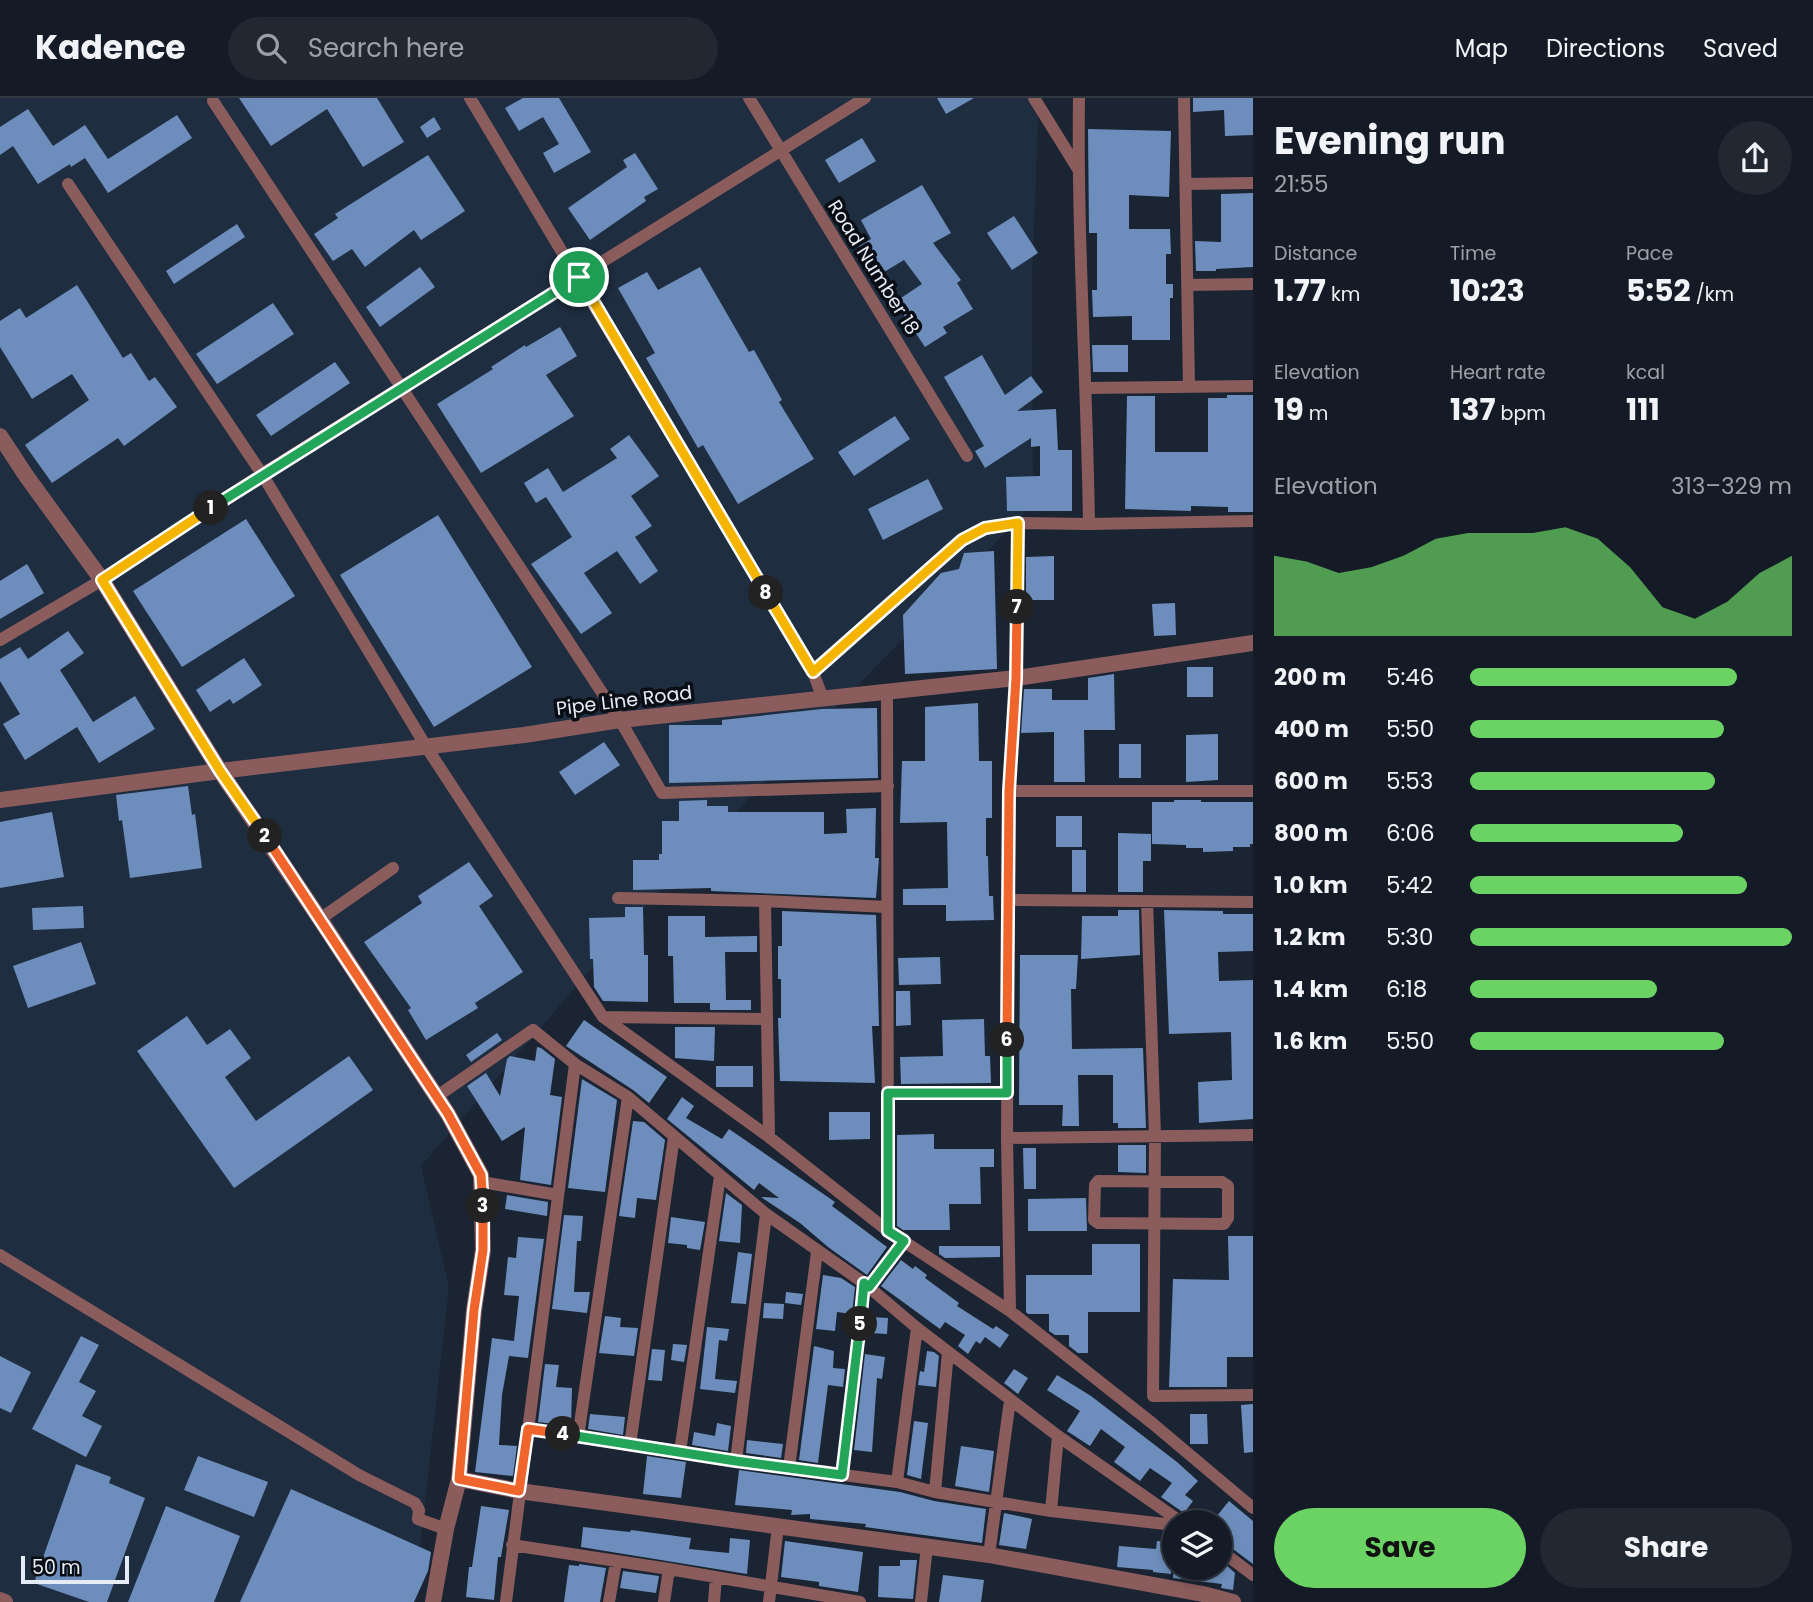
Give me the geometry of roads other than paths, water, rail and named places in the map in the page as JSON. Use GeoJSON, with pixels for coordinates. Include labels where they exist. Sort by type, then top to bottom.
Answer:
{"type":"FeatureCollection","features":[{"type":"Feature","properties":{"kind":"street"},"geometry":{"type":"LineString","coordinates":[[470,98],[813,672],[823,699]]}},
{"type":"Feature","properties":{"kind":"street","name":"Road Number 18"},"geometry":{"type":"LineString","coordinates":[[749,98],[967,456]]}},
{"type":"Feature","properties":{"kind":"street"},"geometry":{"type":"LineString","coordinates":[[0,640],[102,580],[262,474],[865,98]]}},
{"type":"Feature","properties":{"kind":"street"},"geometry":{"type":"LineString","coordinates":[[1034,98],[1078,169]]}},
{"type":"Feature","properties":{"kind":"street"},"geometry":{"type":"LineString","coordinates":[[1079,98],[1078,169],[1087,388],[1089,524]]}},
{"type":"Feature","properties":{"kind":"street"},"geometry":{"type":"LineString","coordinates":[[1184,98],[1189,387]]}},
{"type":"Feature","properties":{"kind":"street"},"geometry":{"type":"LineString","coordinates":[[213,101],[620,720],[662,793],[888,786]]}},
{"type":"Feature","properties":{"kind":"street"},"geometry":{"type":"LineString","coordinates":[[1186,184],[1253,183]]}},
{"type":"Feature","properties":{"kind":"street"},"geometry":{"type":"LineString","coordinates":[[68,184],[262,474],[427,748],[603,1017],[769,1137],[888,1231],[1010,1311],[1152,1423],[1253,1508]]}},
{"type":"Feature","properties":{"kind":"street"},"geometry":{"type":"LineString","coordinates":[[1187,285],[1253,284]]}},
{"type":"Feature","properties":{"kind":"street"},"geometry":{"type":"LineString","coordinates":[[1087,388],[1253,386]]}},
{"type":"Feature","properties":{"kind":"street"},"geometry":{"type":"LineString","coordinates":[[0,436],[102,580],[220,771],[436,1097],[481,1175],[483,1250],[474,1310],[459,1479],[446,1529],[433,1602]]}},
{"type":"Feature","properties":{"kind":"street"},"geometry":{"type":"LineString","coordinates":[[813,672],[962,540],[985,528],[1018,523],[1253,520]]}},
{"type":"Feature","properties":{"kind":"street"},"geometry":{"type":"LineString","coordinates":[[1010,1311],[1007,1138],[1009,791],[1016,678],[1018,523]]}},
{"type":"Feature","properties":{"kind":"street","name":"Pipe Line Road"},"geometry":{"type":"LineString","coordinates":[[0,800],[220,771],[427,748],[620,720],[1016,678],[1253,643]]}},
{"type":"Feature","properties":{"kind":"street"},"geometry":{"type":"LineString","coordinates":[[887,692],[888,1231]]}},
{"type":"Feature","properties":{"kind":"street"},"geometry":{"type":"LineString","coordinates":[[1009,791],[1253,791]]}},
{"type":"Feature","properties":{"kind":"street"},"geometry":{"type":"LineString","coordinates":[[320,919],[393,868]]}},
{"type":"Feature","properties":{"kind":"street"},"geometry":{"type":"LineString","coordinates":[[618,898],[887,907]]}},
{"type":"Feature","properties":{"kind":"street"},"geometry":{"type":"LineString","coordinates":[[1008,900],[1253,902]]}},
{"type":"Feature","properties":{"kind":"street"},"geometry":{"type":"LineString","coordinates":[[765,901],[769,1137]]}},
{"type":"Feature","properties":{"kind":"street"},"geometry":{"type":"LineString","coordinates":[[1147,901],[1155,1136],[1152,1423]]}},
{"type":"Feature","properties":{"kind":"street"},"geometry":{"type":"LineString","coordinates":[[603,1017],[766,1019]]}},
{"type":"Feature","properties":{"kind":"street"},"geometry":{"type":"LineString","coordinates":[[436,1097],[533,1030],[575,1064],[628,1097],[766,1213],[817,1252],[867,1285],[917,1328],[1058,1436],[1164,1510]]}},
{"type":"Feature","properties":{"kind":"street"},"geometry":{"type":"LineString","coordinates":[[506,1602],[575,1064]]}},
{"type":"Feature","properties":{"kind":"street"},"geometry":{"type":"LineString","coordinates":[[888,1093],[1007,1093]]}},
{"type":"Feature","properties":{"kind":"street"},"geometry":{"type":"LineString","coordinates":[[578,1437],[628,1097]]}},
{"type":"Feature","properties":{"kind":"street"},"geometry":{"type":"LineString","coordinates":[[1007,1138],[1253,1135]]}},
{"type":"Feature","properties":{"kind":"street"},"geometry":{"type":"LineString","coordinates":[[630,1445],[674,1137]]}},
{"type":"Feature","properties":{"kind":"street"},"geometry":{"type":"LineString","coordinates":[[680,1452],[720,1176]]}},
{"type":"Feature","properties":{"kind":"street"},"geometry":{"type":"LineString","coordinates":[[1098,1181],[1155,1182],[1222,1182],[1228,1186],[1228,1218],[1224,1224],[1098,1223],[1094,1220],[1095,1185],[1098,1181]]}},
{"type":"Feature","properties":{"kind":"street"},"geometry":{"type":"LineString","coordinates":[[482,1182],[558,1195]]}},
{"type":"Feature","properties":{"kind":"street"},"geometry":{"type":"LineString","coordinates":[[736,1461],[766,1213]]}},
{"type":"Feature","properties":{"kind":"street"},"geometry":{"type":"LineString","coordinates":[[842,1475],[867,1285],[904,1241]]}},
{"type":"Feature","properties":{"kind":"street"},"geometry":{"type":"LineString","coordinates":[[789,1468],[817,1252]]}},
{"type":"Feature","properties":{"kind":"street"},"geometry":{"type":"LineString","coordinates":[[0,1255],[359,1475],[415,1503],[419,1510],[418,1519],[446,1529]]}},
{"type":"Feature","properties":{"kind":"street"},"geometry":{"type":"LineString","coordinates":[[897,1482],[917,1328]]}},
{"type":"Feature","properties":{"kind":"street"},"geometry":{"type":"LineString","coordinates":[[935,1492],[948,1352]]}},
{"type":"Feature","properties":{"kind":"street"},"geometry":{"type":"LineString","coordinates":[[1153,1396],[1253,1395]]}},
{"type":"Feature","properties":{"kind":"street"},"geometry":{"type":"LineString","coordinates":[[989,1555],[1010,1399]]}},
{"type":"Feature","properties":{"kind":"street"},"geometry":{"type":"LineString","coordinates":[[528,1429],[736,1461],[897,1482],[935,1492],[1051,1511],[1162,1524]]}},
{"type":"Feature","properties":{"kind":"street"},"geometry":{"type":"LineString","coordinates":[[1051,1511],[1058,1436]]}},
{"type":"Feature","properties":{"kind":"street"},"geometry":{"type":"LineString","coordinates":[[459,1479],[519,1491],[989,1555],[1233,1602]]}},
{"type":"Feature","properties":{"kind":"street"},"geometry":{"type":"LineString","coordinates":[[769,1602],[778,1526]]}},
{"type":"Feature","properties":{"kind":"street"},"geometry":{"type":"LineString","coordinates":[[512,1545],[716,1577],[827,1599],[860,1602]]}},
{"type":"Feature","properties":{"kind":"street"},"geometry":{"type":"LineString","coordinates":[[921,1602],[927,1546]]}},
{"type":"Feature","properties":{"kind":"street"},"geometry":{"type":"LineString","coordinates":[[1232,1559],[1253,1575]]}},
{"type":"Feature","properties":{"kind":"street"},"geometry":{"type":"LineString","coordinates":[[609,1602],[616,1562]]}},
{"type":"Feature","properties":{"kind":"street"},"geometry":{"type":"LineString","coordinates":[[664,1602],[669,1569]]}},
{"type":"Feature","properties":{"kind":"street"},"geometry":{"type":"LineString","coordinates":[[714,1602],[716,1577]]}},
{"type":"Feature","properties":{"kind":"street"},"geometry":{"type":"LineString","coordinates":[[0,1600],[5,1602]]}}]}
